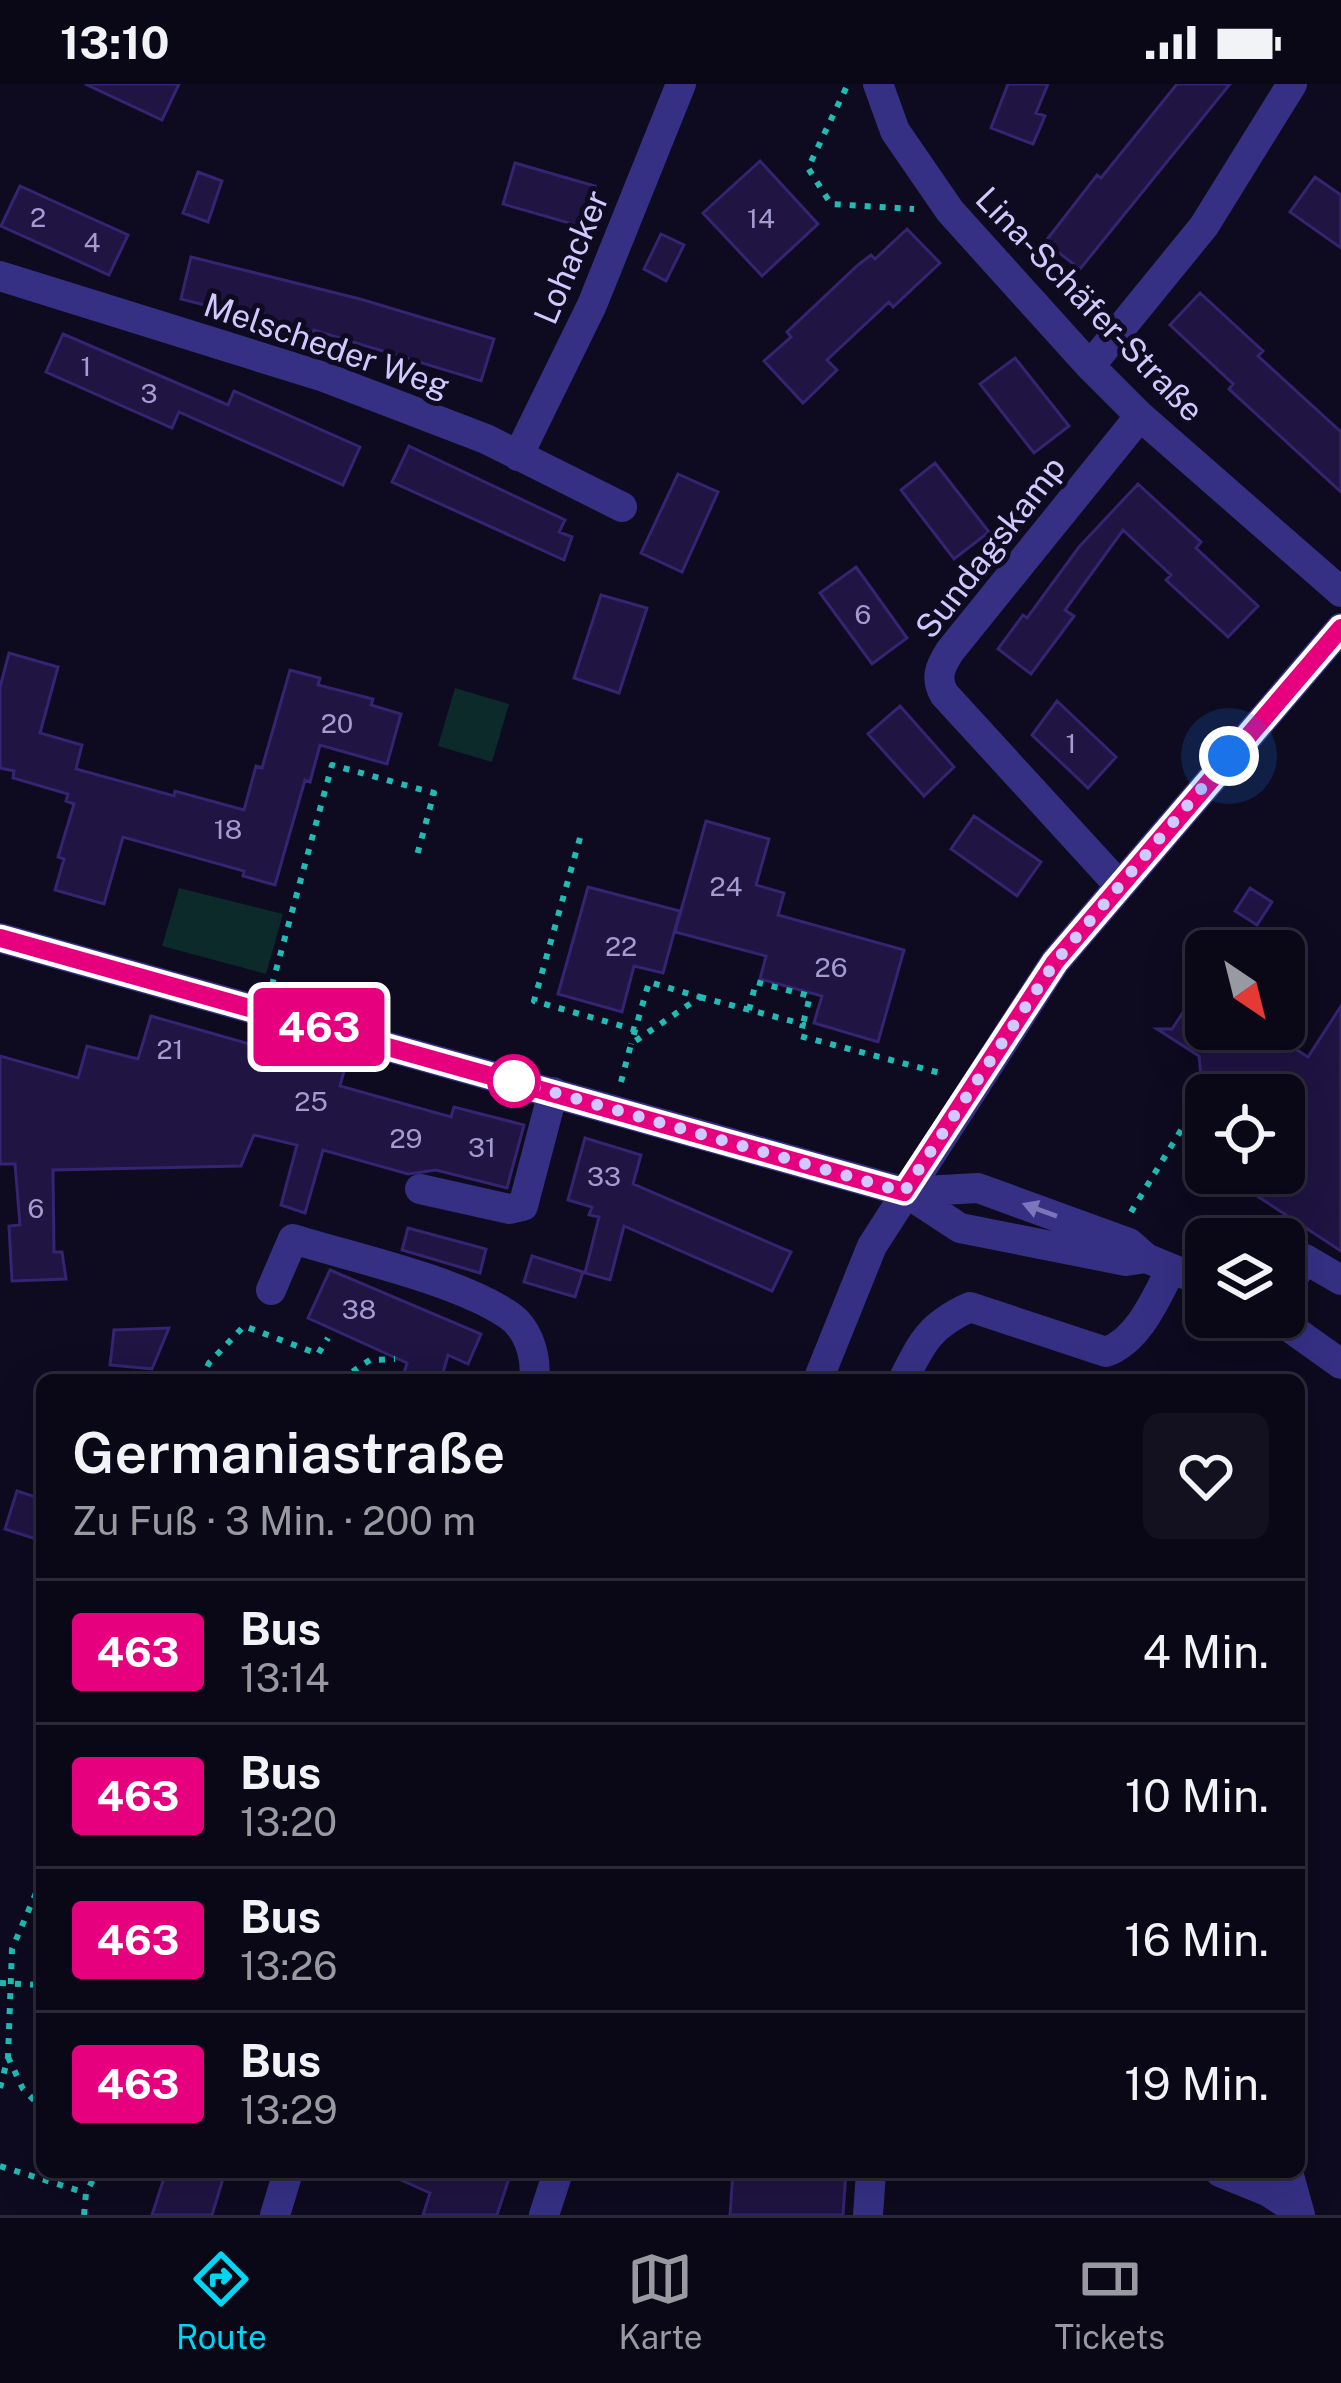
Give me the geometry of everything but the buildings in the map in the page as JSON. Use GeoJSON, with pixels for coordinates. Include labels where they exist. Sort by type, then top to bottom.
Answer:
{"type":"FeatureCollection","features":[{"type":"Feature","properties":{"kind":"street","name":"Lohacker"},"geometry":{"type":"LineString","coordinates":[[518,456],[592,305],[681,84]]}},
{"type":"Feature","properties":{"kind":"street","name":"Lina-Schäfer-Straße"},"geometry":{"type":"LineString","coordinates":[[878,84],[895,131],[950,211],[1090,366],[1140,416],[1341,592]]}},
{"type":"Feature","properties":{"kind":"street"},"geometry":{"type":"LineString","coordinates":[[1090,366],[1204,226],[1292,84]]}},
{"type":"Feature","properties":{"kind":"street","name":"Melscheder Weg"},"geometry":{"type":"LineString","coordinates":[[0,276],[324,377],[486,440],[622,507]]}},
{"type":"Feature","properties":{"kind":"street","name":"Sundagskamp"},"geometry":{"type":"LineString","coordinates":[[1118,884],[938,682],[940,665],[950,651],[1140,416]]}},
{"type":"Feature","properties":{"kind":"street"},"geometry":{"type":"LineString","coordinates":[[820,1374],[872,1246],[1055,962],[1341,628]]}},
{"type":"Feature","properties":{"kind":"street"},"geometry":{"type":"LineString","coordinates":[[0,938],[904,1192],[960,1228],[1126,1261],[1158,1263]]}},
{"type":"Feature","properties":{"kind":"street"},"geometry":{"type":"LineString","coordinates":[[420,1189],[510,1209],[524,1206],[554,1092]]}},
{"type":"Feature","properties":{"kind":"street"},"geometry":{"type":"LineString","coordinates":[[904,1192],[978,1188],[1129,1243],[1185,1274]]}},
{"type":"Feature","properties":{"kind":"street"},"geometry":{"type":"LineString","coordinates":[[271,1290],[293,1240],[442,1285],[511,1315],[531,1344],[534,1374]]}},
{"type":"Feature","properties":{"kind":"street"},"geometry":{"type":"LineString","coordinates":[[1305,1258],[1341,1280]]}},
{"type":"Feature","properties":{"kind":"street"},"geometry":{"type":"LineString","coordinates":[[906,1374],[922,1341],[941,1320],[970,1307],[1101,1366],[1149,1311],[1158,1263]]}},
{"type":"Feature","properties":{"kind":"street"},"geometry":{"type":"LineString","coordinates":[[1304,1338],[1341,1364]]}},
{"type":"Feature","properties":{"kind":"street"},"geometry":{"type":"LineString","coordinates":[[275,2215],[286,2178]]}},
{"type":"Feature","properties":{"kind":"street"},"geometry":{"type":"LineString","coordinates":[[544,2215],[556,2178]]}},
{"type":"Feature","properties":{"kind":"street"},"geometry":{"type":"LineString","coordinates":[[868,2215],[871,2178]]}},
{"type":"Feature","properties":{"kind":"street"},"geometry":{"type":"LineString","coordinates":[[1235,2178],[1267,2191],[1299,2213]]}},
{"type":"Feature","properties":{"kind":"street"},"geometry":{"type":"LineString","coordinates":[[1290,2178],[1299,2213]]}},
{"type":"Feature","properties":{"kind":"path"},"geometry":{"type":"LineString","coordinates":[[846,84],[808,168],[831,204],[950,211]]}},
{"type":"Feature","properties":{"kind":"path"},"geometry":{"type":"LineString","coordinates":[[272,985],[332,765],[434,793],[416,859]]}},
{"type":"Feature","properties":{"kind":"path"},"geometry":{"type":"LineString","coordinates":[[580,838],[534,1001],[635,1030]]}},
{"type":"Feature","properties":{"kind":"path"},"geometry":{"type":"LineString","coordinates":[[621,1082],[649,982],[803,1024]]}},
{"type":"Feature","properties":{"kind":"path"},"geometry":{"type":"LineString","coordinates":[[749,1010],[756,982],[810,996],[800,1036],[944,1074]]}},
{"type":"Feature","properties":{"kind":"path"},"geometry":{"type":"LineString","coordinates":[[631,1045],[700,997]]}},
{"type":"Feature","properties":{"kind":"path"},"geometry":{"type":"LineString","coordinates":[[1128,1217],[1185,1124]]}},
{"type":"Feature","properties":{"kind":"path"},"geometry":{"type":"LineString","coordinates":[[207,1374],[219,1351],[244,1326],[318,1354],[328,1338]]}},
{"type":"Feature","properties":{"kind":"path"},"geometry":{"type":"LineString","coordinates":[[349,1374],[370,1360],[395,1359]]}},
{"type":"Feature","properties":{"kind":"path"},"geometry":{"type":"LineString","coordinates":[[0,2088],[8,2057],[4,1984],[12,1949],[36,1893]]}},
{"type":"Feature","properties":{"kind":"path"},"geometry":{"type":"LineString","coordinates":[[4,1984],[36,1985]]}},
{"type":"Feature","properties":{"kind":"path"},"geometry":{"type":"LineString","coordinates":[[8,2057],[23,2089],[36,2102]]}},
{"type":"Feature","properties":{"kind":"path"},"geometry":{"type":"LineString","coordinates":[[0,2166],[36,2177]]}},
{"type":"Feature","properties":{"kind":"path"},"geometry":{"type":"LineString","coordinates":[[38,2178],[86,2193]]}},
{"type":"Feature","properties":{"kind":"path"},"geometry":{"type":"LineString","coordinates":[[84,2215],[86,2193],[94,2178]]}},
{"type":"Feature","properties":{"kind":"green space"},"geometry":{"type":"Polygon","coordinates":[[[455,688],[509,704],[492,762],[438,746],[455,688]]]}},
{"type":"Feature","properties":{"kind":"green space"},"geometry":{"type":"Polygon","coordinates":[[[179,888],[283,914],[266,974],[162,946],[179,888]]]}},
{"type":"Feature","properties":{"kind":"bus line","name":"463"},"geometry":{"type":"LineString","coordinates":[[0,938],[904,1192],[1055,962],[1341,628]]}},
{"type":"Feature","properties":{"kind":"route"},"geometry":{"type":"LineString","coordinates":[[514,1081],[904,1192],[1055,962],[1229,756]]}}]}
